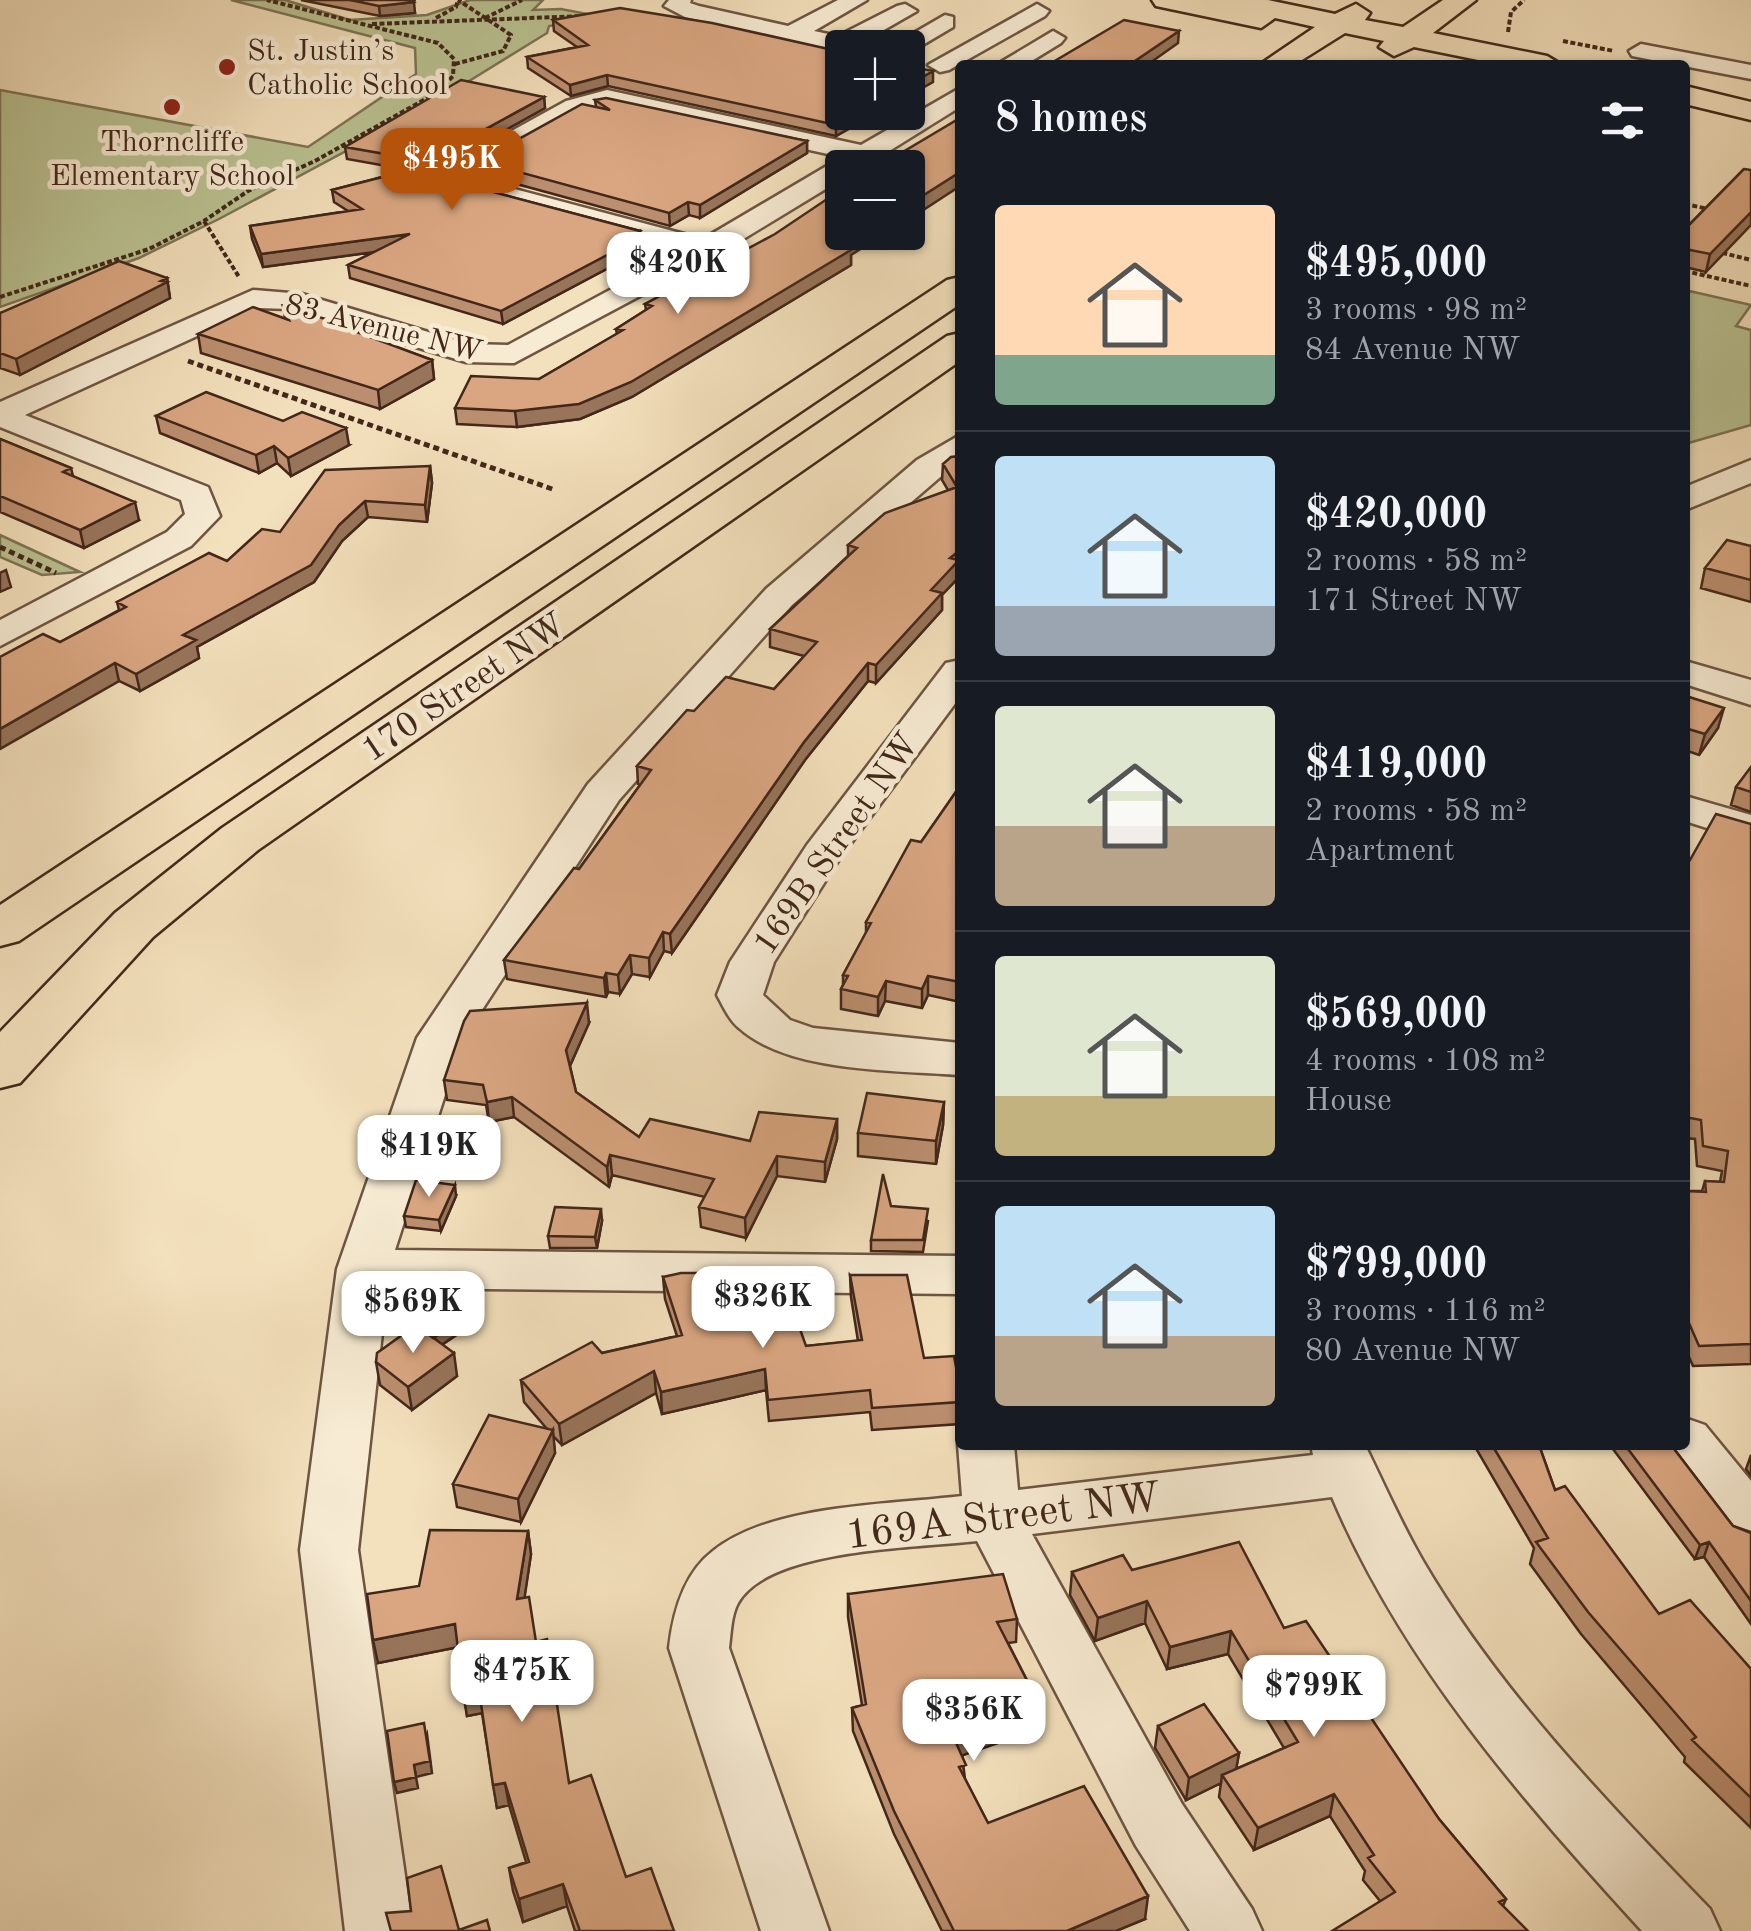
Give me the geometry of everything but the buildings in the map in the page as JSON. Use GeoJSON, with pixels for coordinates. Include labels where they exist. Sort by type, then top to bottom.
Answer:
{"type":"FeatureCollection","features":[{"type":"Feature","properties":{"kind":"main road"},"geometry":{"type":"LineString","coordinates":[[1153,0],[1256,44],[1268,60]]}},
{"type":"Feature","properties":{"kind":"main road"},"geometry":{"type":"LineString","coordinates":[[1166,0],[1328,18]]}},
{"type":"Feature","properties":{"kind":"main road"},"geometry":{"type":"LineString","coordinates":[[1229,0],[1328,18],[1389,50],[1443,60]]}},
{"type":"Feature","properties":{"kind":"main road"},"geometry":{"type":"LineString","coordinates":[[1277,60],[1328,18],[1375,0]]}},
{"type":"Feature","properties":{"kind":"main road"},"geometry":{"type":"LineString","coordinates":[[1389,50],[1462,0]]}},
{"type":"Feature","properties":{"kind":"main road"},"geometry":{"type":"LineString","coordinates":[[1389,50],[1495,60]]}},
{"type":"Feature","properties":{"kind":"main road"},"geometry":{"type":"LineString","coordinates":[[1690,97],[1751,111]]}},
{"type":"Feature","properties":{"kind":"main road"},"geometry":{"type":"LineString","coordinates":[[1690,109],[1751,122]]}},
{"type":"Feature","properties":{"kind":"main road","name":"170 Street NW"},"geometry":{"type":"LineString","coordinates":[[0,929],[955,291]]}},
{"type":"Feature","properties":{"kind":"main road","name":"170 Street NW"},"geometry":{"type":"LineString","coordinates":[[0,1069],[67,992],[134,925],[240,839],[955,347]]}},
{"type":"Feature","properties":{"kind":"street"},"geometry":{"type":"LineString","coordinates":[[792,33],[856,0]]}},
{"type":"Feature","properties":{"kind":"street"},"geometry":{"type":"LineString","coordinates":[[678,3],[825,40]]}},
{"type":"Feature","properties":{"kind":"street"},"geometry":{"type":"LineString","coordinates":[[798,6],[832,13]]}},
{"type":"Feature","properties":{"kind":"street"},"geometry":{"type":"LineString","coordinates":[[875,30],[905,11]]}},
{"type":"Feature","properties":{"kind":"street"},"geometry":{"type":"LineString","coordinates":[[961,60],[1037,11]]}},
{"type":"Feature","properties":{"kind":"street"},"geometry":{"type":"LineString","coordinates":[[925,34],[945,22]]}},
{"type":"Feature","properties":{"kind":"street"},"geometry":{"type":"LineString","coordinates":[[1016,60],[1053,38]]}},
{"type":"Feature","properties":{"kind":"street"},"geometry":{"type":"LineString","coordinates":[[1702,46],[1751,55]]}},
{"type":"Feature","properties":{"kind":"street"},"geometry":{"type":"LineString","coordinates":[[1642,51],[1689,60]]}},
{"type":"Feature","properties":{"kind":"street"},"geometry":{"type":"LineString","coordinates":[[1690,60],[1751,72]]}},
{"type":"Feature","properties":{"kind":"street"},"geometry":{"type":"LineString","coordinates":[[925,62],[950,67]]}},
{"type":"Feature","properties":{"kind":"street"},"geometry":{"type":"LineString","coordinates":[[825,156],[637,102],[607,98],[575,106],[463,170],[463,184],[707,249],[825,178]]}},
{"type":"Feature","properties":{"kind":"street"},"geometry":{"type":"LineString","coordinates":[[871,150],[955,99]]}},
{"type":"Feature","properties":{"kind":"street","name":"83 Avenue NW"},"geometry":{"type":"LineString","coordinates":[[253,299],[291,300],[466,353],[514,354],[707,249]]}},
{"type":"Feature","properties":{"kind":"street"},"geometry":{"type":"LineString","coordinates":[[0,415],[253,299]]}},
{"type":"Feature","properties":{"kind":"street"},"geometry":{"type":"LineString","coordinates":[[0,415],[196,494],[203,516],[179,539],[0,635]]}},
{"type":"Feature","properties":{"kind":"street"},"geometry":{"type":"LineString","coordinates":[[379,1931],[328,1550],[363,1269],[440,1038],[603,793],[779,596],[929,466],[955,448]]}},
{"type":"Feature","properties":{"kind":"street"},"geometry":{"type":"LineString","coordinates":[[1690,498],[1751,470]]}},
{"type":"Feature","properties":{"kind":"street"},"geometry":{"type":"LineString","coordinates":[[1690,674],[1751,693]]}},
{"type":"Feature","properties":{"kind":"street","name":"169B Street NW"},"geometry":{"type":"LineString","coordinates":[[955,677],[869,788],[752,962],[740,994],[755,1022],[788,1040],[955,1059]]}},
{"type":"Feature","properties":{"kind":"street"},"geometry":{"type":"LineString","coordinates":[[1690,810],[1751,829]]}},
{"type":"Feature","properties":{"kind":"street"},"geometry":{"type":"LineString","coordinates":[[363,1269],[955,1274]]}},
{"type":"Feature","properties":{"kind":"street"},"geometry":{"type":"LineString","coordinates":[[1690,1446],[1751,1522]]}},
{"type":"Feature","properties":{"kind":"street"},"geometry":{"type":"LineString","coordinates":[[986,1450],[992,1514],[1159,1825],[1228,1931]]}},
{"type":"Feature","properties":{"kind":"street"},"geometry":{"type":"LineString","coordinates":[[1343,1459],[1408,1584],[1471,1686],[1558,1796],[1686,1931]]}},
{"type":"Feature","properties":{"kind":"street","name":"169A Street NW"},"geometry":{"type":"LineString","coordinates":[[795,1931],[699,1648],[700,1624],[708,1597],[726,1574],[746,1557],[792,1541],[1343,1459]]}},
{"type":"Feature","properties":{"kind":"path"},"geometry":{"type":"LineString","coordinates":[[0,297],[150,249],[204,222],[248,190],[315,160],[409,109],[438,92],[453,76],[455,64],[438,43],[267,0]]}},
{"type":"Feature","properties":{"kind":"path"},"geometry":{"type":"LineString","coordinates":[[430,20],[456,8],[458,0],[504,29],[510,40],[502,50],[455,64]]}},
{"type":"Feature","properties":{"kind":"path"},"geometry":{"type":"LineString","coordinates":[[484,18],[522,0]]}},
{"type":"Feature","properties":{"kind":"path"},"geometry":{"type":"LineString","coordinates":[[360,25],[588,15]]}},
{"type":"Feature","properties":{"kind":"path"},"geometry":{"type":"LineString","coordinates":[[409,109],[428,114]]}},
{"type":"Feature","properties":{"kind":"path"},"geometry":{"type":"LineString","coordinates":[[1707,208],[1720,195]]}},
{"type":"Feature","properties":{"kind":"path"},"geometry":{"type":"LineString","coordinates":[[1690,205],[1722,212]]}},
{"type":"Feature","properties":{"kind":"path"},"geometry":{"type":"LineString","coordinates":[[204,222],[253,299]]}},
{"type":"Feature","properties":{"kind":"path"},"geometry":{"type":"LineString","coordinates":[[1702,248],[1751,260]]}},
{"type":"Feature","properties":{"kind":"path"},"geometry":{"type":"LineString","coordinates":[[1690,272],[1751,286]]}},
{"type":"Feature","properties":{"kind":"path"},"geometry":{"type":"LineString","coordinates":[[149,347],[555,490]]}},
{"type":"Feature","properties":{"kind":"path"},"geometry":{"type":"LineString","coordinates":[[0,547],[88,588]]}},
{"type":"Feature","properties":{"kind":"green space"},"geometry":{"type":"Polygon","coordinates":[[[231,0],[285,0],[350,20],[427,15],[470,0],[543,0],[533,10],[561,9],[603,17],[549,26],[547,33],[419,112],[139,258],[0,307],[0,90],[308,147],[416,74],[415,48],[231,0]]]}},
{"type":"Feature","properties":{"kind":"green space"},"geometry":{"type":"Polygon","coordinates":[[[1690,291],[1751,305],[1736,326],[1751,330],[1751,425],[1690,443],[1690,291]]]}},
{"type":"Feature","properties":{"kind":"green space"},"geometry":{"type":"Polygon","coordinates":[[[0,535],[80,572],[42,575],[0,557],[0,535]]]}},
{"type":"Feature","properties":{"kind":"place","name":"St. Justin’s Catholic School"},"geometry":{"type":"Point","coordinates":[227,67]}},
{"type":"Feature","properties":{"kind":"place","name":"Thorncliffe Elementary School"},"geometry":{"type":"Point","coordinates":[172,107]}}]}
